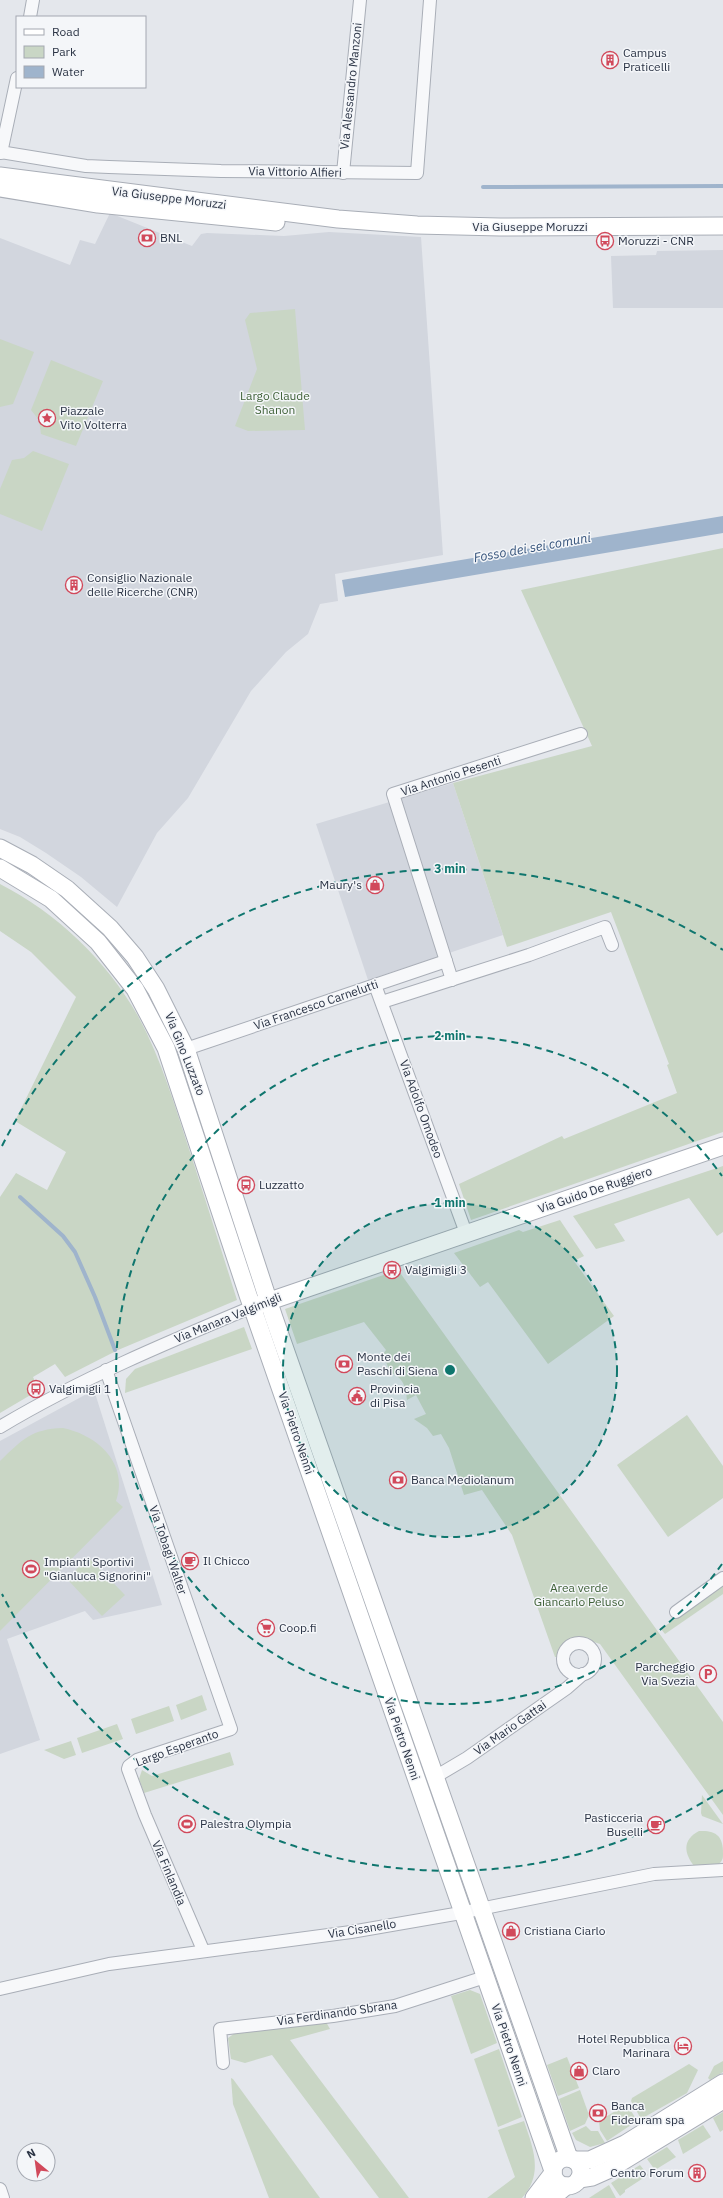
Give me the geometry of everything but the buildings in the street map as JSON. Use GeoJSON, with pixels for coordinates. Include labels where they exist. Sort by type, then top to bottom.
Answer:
{"type":"FeatureCollection","features":[{"type":"Feature","properties":{"kind":"main road","name":"Via Giuseppe Moruzzi"},"geometry":{"type":"LineString","coordinates":[[0,176],[338,219],[417,225],[500,227],[723,226]]}},
{"type":"Feature","properties":{"kind":"main road","name":"Via Giuseppe Moruzzi"},"geometry":{"type":"LineString","coordinates":[[0,188],[85,202],[251,221],[288,222],[338,219]]}},
{"type":"Feature","properties":{"kind":"main road","name":"Via Gino Luzzato"},"geometry":{"type":"LineString","coordinates":[[0,848],[32,865],[67,889],[110,928],[134,957],[156,989],[186,1049],[269,1301]]}},
{"type":"Feature","properties":{"kind":"main road","name":"Via Gino Luzzato"},"geometry":{"type":"LineString","coordinates":[[0,868],[41,892],[72,916],[109,954],[146,1006],[164,1041],[175,1071],[252,1307]]}},
{"type":"Feature","properties":{"kind":"main road","name":"Via Guido De Ruggiero"},"geometry":{"type":"LineString","coordinates":[[466,1233],[723,1146]]}},
{"type":"Feature","properties":{"kind":"main road","name":"Via Manara Valgimigli"},"geometry":{"type":"LineString","coordinates":[[252,1307],[466,1233]]}},
{"type":"Feature","properties":{"kind":"main road","name":"Via Pietro Nenni"},"geometry":{"type":"LineString","coordinates":[[269,1301],[434,1777],[571,2159]]}},
{"type":"Feature","properties":{"kind":"main road","name":"Via Pietro Nenni"},"geometry":{"type":"LineString","coordinates":[[252,1307],[553,2172]]}},
{"type":"Feature","properties":{"kind":"main road"},"geometry":{"type":"LineString","coordinates":[[534,2198],[553,2172],[558,2161],[571,2159],[590,2160],[625,2144],[723,2084]]}},
{"type":"Feature","properties":{"kind":"main road"},"geometry":{"type":"LineString","coordinates":[[553,2172],[556,2181],[572,2182],[592,2177],[610,2169],[723,2100]]}},
{"type":"Feature","properties":{"kind":"main road"},"geometry":{"type":"LineString","coordinates":[[552,2198],[572,2182],[580,2167],[571,2159]]}},
{"type":"Feature","properties":{"kind":"street"},"geometry":{"type":"LineString","coordinates":[[30,16],[33,0]]}},
{"type":"Feature","properties":{"kind":"street","name":"Via Alessandro Manzoni"},"geometry":{"type":"LineString","coordinates":[[343,173],[360,0]]}},
{"type":"Feature","properties":{"kind":"street","name":"Via Vittorio Alfieri"},"geometry":{"type":"LineString","coordinates":[[1,152],[109,167],[343,173],[417,172],[430,0]]}},
{"type":"Feature","properties":{"kind":"street"},"geometry":{"type":"LineString","coordinates":[[1,152],[16,83]]}},
{"type":"Feature","properties":{"kind":"street","name":"Via Antonio Pesenti"},"geometry":{"type":"LineString","coordinates":[[452,980],[392,794],[580,734]]}},
{"type":"Feature","properties":{"kind":"street","name":"Via Francesco Carnelutti"},"geometry":{"type":"LineString","coordinates":[[382,1002],[452,980],[605,927],[612,945]]}},
{"type":"Feature","properties":{"kind":"street","name":"Via Francesco Carnelutti"},"geometry":{"type":"LineString","coordinates":[[186,1049],[446,961]]}},
{"type":"Feature","properties":{"kind":"street","name":"Via Adolfo Omodeo"},"geometry":{"type":"LineString","coordinates":[[375,985],[466,1233]]}},
{"type":"Feature","properties":{"kind":"street","name":"Via Manara Valgimigli"},"geometry":{"type":"LineString","coordinates":[[0,1427],[106,1370],[152,1348],[252,1307]]}},
{"type":"Feature","properties":{"kind":"street","name":"Via Tobagi Walter"},"geometry":{"type":"LineString","coordinates":[[106,1370],[231,1729]]}},
{"type":"Feature","properties":{"kind":"street"},"geometry":{"type":"LineString","coordinates":[[676,1612],[723,1578]]}},
{"type":"Feature","properties":{"kind":"street","name":"Via Mario Gattai"},"geometry":{"type":"LineString","coordinates":[[434,1777],[473,1754],[567,1688],[583,1674]]}},
{"type":"Feature","properties":{"kind":"street","name":"Largo Esperanto"},"geometry":{"type":"LineString","coordinates":[[138,1795],[129,1774],[129,1766],[133,1762],[231,1729]]}},
{"type":"Feature","properties":{"kind":"street","name":"Via Finlandia"},"geometry":{"type":"LineString","coordinates":[[138,1795],[203,1950]]}},
{"type":"Feature","properties":{"kind":"street","name":"Via Cisanello"},"geometry":{"type":"LineString","coordinates":[[0,1988],[109,1964],[203,1950],[305,1939],[481,1909],[654,1874],[723,1870]]}},
{"type":"Feature","properties":{"kind":"street","name":"Via Ferdinando Sbrana"},"geometry":{"type":"LineString","coordinates":[[223,2063],[220,2029],[333,2016],[395,2006],[485,1977]]}},
{"type":"Feature","properties":{"kind":"street"},"geometry":{"type":"LineString","coordinates":[[0,2189],[3,2198]]}},
{"type":"Feature","properties":{"kind":"shaded area"},"geometry":{"type":"Polygon","coordinates":[[[110,213],[192,246],[201,234],[207,233],[284,236],[329,232],[421,237],[443,555],[335,574],[338,601],[320,604],[308,634],[286,652],[251,691],[188,798],[157,833],[117,907],[81,877],[46,853],[20,837],[0,829],[0,238],[70,265],[80,240],[95,244],[110,213]]]}},
{"type":"Feature","properties":{"kind":"shaded area"},"geometry":{"type":"Polygon","coordinates":[[[723,250],[723,308],[613,308],[611,256],[656,255],[657,251],[723,250]]]}},
{"type":"Feature","properties":{"kind":"shaded area"},"geometry":{"type":"Polygon","coordinates":[[[453,783],[503,935],[368,980],[316,824],[453,783]]]}},
{"type":"Feature","properties":{"kind":"shaded area"},"geometry":{"type":"Polygon","coordinates":[[[94,1390],[162,1605],[93,1620],[85,1611],[7,1639],[40,1740],[0,1754],[0,1441],[94,1390]]]}},
{"type":"Feature","properties":{"kind":"green space","name":"Largo Claude Shanon"},"geometry":{"type":"Polygon","coordinates":[[[295,309],[305,430],[248,431],[235,426],[257,369],[245,320],[250,313],[295,309]]]}},
{"type":"Feature","properties":{"kind":"green space"},"geometry":{"type":"Polygon","coordinates":[[[0,339],[34,352],[13,404],[0,407],[0,339]]]}},
{"type":"Feature","properties":{"kind":"green space"},"geometry":{"type":"Polygon","coordinates":[[[51,360],[103,381],[76,446],[41,434],[39,420],[31,410],[51,360]]]}},
{"type":"Feature","properties":{"kind":"green space"},"geometry":{"type":"Polygon","coordinates":[[[33,451],[69,464],[42,531],[0,514],[0,489],[12,460],[24,458],[33,451]]]}},
{"type":"Feature","properties":{"kind":"green space"},"geometry":{"type":"Polygon","coordinates":[[[723,548],[723,1132],[471,1220],[459,1184],[562,1136],[564,1139],[677,1093],[667,1065],[669,1064],[611,912],[507,947],[453,783],[592,746],[521,590],[723,548]]]}},
{"type":"Feature","properties":{"kind":"green space"},"geometry":{"type":"Polygon","coordinates":[[[0,884],[41,909],[78,940],[111,976],[138,1016],[147,1033],[168,1086],[237,1300],[118,1350],[65,1377],[55,1364],[33,1377],[39,1390],[0,1413],[0,1197],[16,1173],[47,1190],[66,1152],[15,1121],[76,997],[31,952],[0,931],[0,884]]]}},
{"type":"Feature","properties":{"kind":"green space"},"geometry":{"type":"Polygon","coordinates":[[[723,1166],[723,1232],[717,1236],[689,1198],[614,1224],[625,1241],[596,1249],[573,1216],[723,1166]]]}},
{"type":"Feature","properties":{"kind":"green space"},"geometry":{"type":"Polygon","coordinates":[[[560,1220],[584,1256],[574,1261],[614,1316],[548,1364],[488,1282],[480,1287],[454,1253],[519,1230],[523,1232],[560,1220]]]}},
{"type":"Feature","properties":{"kind":"green space","name":"Area verde Giancarlo Peluso"},"geometry":{"type":"Polygon","coordinates":[[[398,1270],[723,1722],[723,1815],[600,1644],[587,1640],[575,1639],[566,1644],[559,1657],[555,1657],[512,1535],[482,1490],[464,1495],[449,1448],[441,1434],[433,1436],[427,1428],[414,1419],[426,1414],[416,1395],[407,1400],[403,1383],[398,1377],[390,1372],[383,1354],[386,1350],[364,1322],[297,1344],[285,1309],[398,1270]]]}},
{"type":"Feature","properties":{"kind":"green space"},"geometry":{"type":"Polygon","coordinates":[[[244,1327],[252,1349],[125,1393],[126,1379],[135,1369],[244,1327]]]}},
{"type":"Feature","properties":{"kind":"green space"},"geometry":{"type":"Polygon","coordinates":[[[687,1415],[723,1466],[723,1498],[668,1537],[617,1465],[687,1415]]]}},
{"type":"Feature","properties":{"kind":"green space","name":"Impianti Sportivi \"Gianluca Signorini\""},"geometry":{"type":"Polygon","coordinates":[[[63,1428],[87,1437],[98,1444],[107,1453],[114,1463],[118,1475],[119,1487],[116,1501],[123,1507],[0,1631],[0,1461],[21,1442],[35,1433],[63,1428]]]}},
{"type":"Feature","properties":{"kind":"green space"},"geometry":{"type":"Polygon","coordinates":[[[88,1557],[125,1595],[102,1616],[67,1579],[88,1557]]]}},
{"type":"Feature","properties":{"kind":"green space"},"geometry":{"type":"Polygon","coordinates":[[[723,1584],[723,1594],[665,1634],[661,1629],[723,1584]]]}},
{"type":"Feature","properties":{"kind":"green space"},"geometry":{"type":"Polygon","coordinates":[[[202,1695],[207,1710],[181,1720],[176,1705],[202,1695]]]}},
{"type":"Feature","properties":{"kind":"green space"},"geometry":{"type":"Polygon","coordinates":[[[169,1706],[174,1721],[136,1734],[131,1719],[169,1706]]]}},
{"type":"Feature","properties":{"kind":"green space"},"geometry":{"type":"Polygon","coordinates":[[[117,1724],[123,1739],[82,1753],[77,1738],[117,1724]]]}},
{"type":"Feature","properties":{"kind":"green space"},"geometry":{"type":"Polygon","coordinates":[[[71,1741],[76,1755],[64,1759],[44,1750],[71,1741]]]}},
{"type":"Feature","properties":{"kind":"green space"},"geometry":{"type":"Polygon","coordinates":[[[230,1752],[234,1765],[144,1793],[139,1779],[142,1770],[152,1776],[230,1752]]]}},
{"type":"Feature","properties":{"kind":"green space"},"geometry":{"type":"Polygon","coordinates":[[[702,1795],[723,1824],[702,1816],[702,1795]]]}},
{"type":"Feature","properties":{"kind":"green space"},"geometry":{"type":"Polygon","coordinates":[[[699,1831],[714,1833],[720,1838],[723,1847],[723,1858],[719,1864],[694,1866],[688,1856],[686,1847],[690,1838],[699,1831]]]}},
{"type":"Feature","properties":{"kind":"green space"},"geometry":{"type":"Polygon","coordinates":[[[470,1990],[480,1994],[497,2043],[471,2054],[451,1996],[470,1990]]]}},
{"type":"Feature","properties":{"kind":"green space"},"geometry":{"type":"Polygon","coordinates":[[[326,2022],[330,2029],[290,2040],[409,2198],[379,2198],[272,2055],[245,2063],[231,2059],[228,2038],[235,2033],[326,2022]]]}},
{"type":"Feature","properties":{"kind":"green space"},"geometry":{"type":"Polygon","coordinates":[[[499,2049],[522,2117],[498,2127],[474,2059],[499,2049]]]}},
{"type":"Feature","properties":{"kind":"green space"},"geometry":{"type":"Polygon","coordinates":[[[567,2057],[579,2088],[558,2096],[547,2065],[567,2057]]]}},
{"type":"Feature","properties":{"kind":"green space"},"geometry":{"type":"Polygon","coordinates":[[[723,2061],[723,2072],[710,2080],[708,2078],[714,2066],[723,2061]]]}},
{"type":"Feature","properties":{"kind":"green space"},"geometry":{"type":"Polygon","coordinates":[[[689,2064],[698,2070],[687,2093],[641,2119],[631,2101],[632,2098],[689,2064]]]}},
{"type":"Feature","properties":{"kind":"green space"},"geometry":{"type":"Polygon","coordinates":[[[231,2078],[320,2198],[269,2198],[233,2104],[231,2078]]]}},
{"type":"Feature","properties":{"kind":"green space"},"geometry":{"type":"Polygon","coordinates":[[[580,2090],[589,2115],[585,2124],[570,2131],[559,2099],[580,2090]]]}},
{"type":"Feature","properties":{"kind":"green space"},"geometry":{"type":"Polygon","coordinates":[[[627,2104],[637,2121],[607,2141],[600,2130],[599,2121],[627,2104]]]}},
{"type":"Feature","properties":{"kind":"green space"},"geometry":{"type":"Polygon","coordinates":[[[723,2112],[723,2130],[720,2132],[713,2118],[723,2112]]]}},
{"type":"Feature","properties":{"kind":"green space"},"geometry":{"type":"Polygon","coordinates":[[[524,2121],[531,2141],[535,2161],[533,2180],[529,2189],[522,2198],[487,2198],[515,2177],[498,2130],[524,2121]]]}},
{"type":"Feature","properties":{"kind":"green space"},"geometry":{"type":"Polygon","coordinates":[[[703,2125],[711,2137],[683,2154],[678,2140],[703,2125]]]}},
{"type":"Feature","properties":{"kind":"green space"},"geometry":{"type":"Polygon","coordinates":[[[586,2126],[591,2131],[598,2131],[605,2143],[590,2147],[576,2140],[572,2133],[586,2126]]]}},
{"type":"Feature","properties":{"kind":"green space"},"geometry":{"type":"Polygon","coordinates":[[[667,2147],[676,2157],[655,2170],[647,2159],[667,2147]]]}},
{"type":"Feature","properties":{"kind":"green space"},"geometry":{"type":"Polygon","coordinates":[[[640,2165],[648,2175],[625,2190],[625,2192],[620,2196],[611,2183],[640,2165]]]}},
{"type":"Feature","properties":{"kind":"green space"},"geometry":{"type":"Polygon","coordinates":[[[609,2185],[616,2198],[589,2198],[609,2185]]]}},
{"type":"Feature","properties":{"kind":"water"},"geometry":{"type":"Polygon","coordinates":[[[723,516],[723,533],[345,597],[342,580],[723,516]]]}},
{"type":"Feature","properties":{"kind":"waterway"},"geometry":{"type":"LineString","coordinates":[[483,187],[723,186]]}},
{"type":"Feature","properties":{"kind":"waterway"},"geometry":{"type":"LineString","coordinates":[[20,1197],[63,1236],[75,1252],[95,1297],[115,1350]]}},
{"type":"Feature","properties":{"kind":"place","name":"Campus Praticelli"},"geometry":{"type":"Point","coordinates":[610,60]}},
{"type":"Feature","properties":{"kind":"place","name":"BNL"},"geometry":{"type":"Point","coordinates":[147,238]}},
{"type":"Feature","properties":{"kind":"place","name":"Moruzzi - CNR"},"geometry":{"type":"Point","coordinates":[605,241]}},
{"type":"Feature","properties":{"kind":"place","name":"Piazzale Vito Volterra"},"geometry":{"type":"Point","coordinates":[47,418]}},
{"type":"Feature","properties":{"kind":"place","name":"Consiglio Nazionale delle Ricerche (CNR)"},"geometry":{"type":"Point","coordinates":[74,585]}},
{"type":"Feature","properties":{"kind":"place","name":"Maury's"},"geometry":{"type":"Point","coordinates":[375,885]}},
{"type":"Feature","properties":{"kind":"place","name":"Luzzatto"},"geometry":{"type":"Point","coordinates":[246,1185]}},
{"type":"Feature","properties":{"kind":"place","name":"Valgimigli 3"},"geometry":{"type":"Point","coordinates":[392,1270]}},
{"type":"Feature","properties":{"kind":"place","name":"Monte dei Paschi di Siena"},"geometry":{"type":"Point","coordinates":[344,1364]}},
{"type":"Feature","properties":{"kind":"place","name":"Valgimigli 1"},"geometry":{"type":"Point","coordinates":[36,1389]}},
{"type":"Feature","properties":{"kind":"place","name":"Provincia di Pisa"},"geometry":{"type":"Point","coordinates":[357,1396]}},
{"type":"Feature","properties":{"kind":"place","name":"Banca Mediolanum"},"geometry":{"type":"Point","coordinates":[398,1480]}},
{"type":"Feature","properties":{"kind":"place","name":"Il Chicco"},"geometry":{"type":"Point","coordinates":[190,1561]}},
{"type":"Feature","properties":{"kind":"place","name":"Impianti Sportivi \"Gianluca Signorini\""},"geometry":{"type":"Point","coordinates":[31,1569]}},
{"type":"Feature","properties":{"kind":"place","name":"Coop.fi"},"geometry":{"type":"Point","coordinates":[266,1628]}},
{"type":"Feature","properties":{"kind":"place","name":"Parcheggio Via Svezia"},"geometry":{"type":"Point","coordinates":[708,1674]}},
{"type":"Feature","properties":{"kind":"place","name":"Palestra Olympia"},"geometry":{"type":"Point","coordinates":[187,1824]}},
{"type":"Feature","properties":{"kind":"place","name":"Pasticceria Buselli"},"geometry":{"type":"Point","coordinates":[656,1825]}},
{"type":"Feature","properties":{"kind":"place","name":"Cristiana Ciarlo"},"geometry":{"type":"Point","coordinates":[511,1931]}},
{"type":"Feature","properties":{"kind":"place","name":"Hotel Repubblica Marinara"},"geometry":{"type":"Point","coordinates":[683,2046]}},
{"type":"Feature","properties":{"kind":"place","name":"Claro"},"geometry":{"type":"Point","coordinates":[579,2071]}},
{"type":"Feature","properties":{"kind":"place","name":"Banca Fideuram spa"},"geometry":{"type":"Point","coordinates":[598,2113]}},
{"type":"Feature","properties":{"kind":"place","name":"Centro Forum"},"geometry":{"type":"Point","coordinates":[697,2173]}},
{"type":"Feature","properties":{"kind":"water label","name":"Fosso dei sei comuni"},"geometry":{"type":"Point","coordinates":[532,547]}}]}
